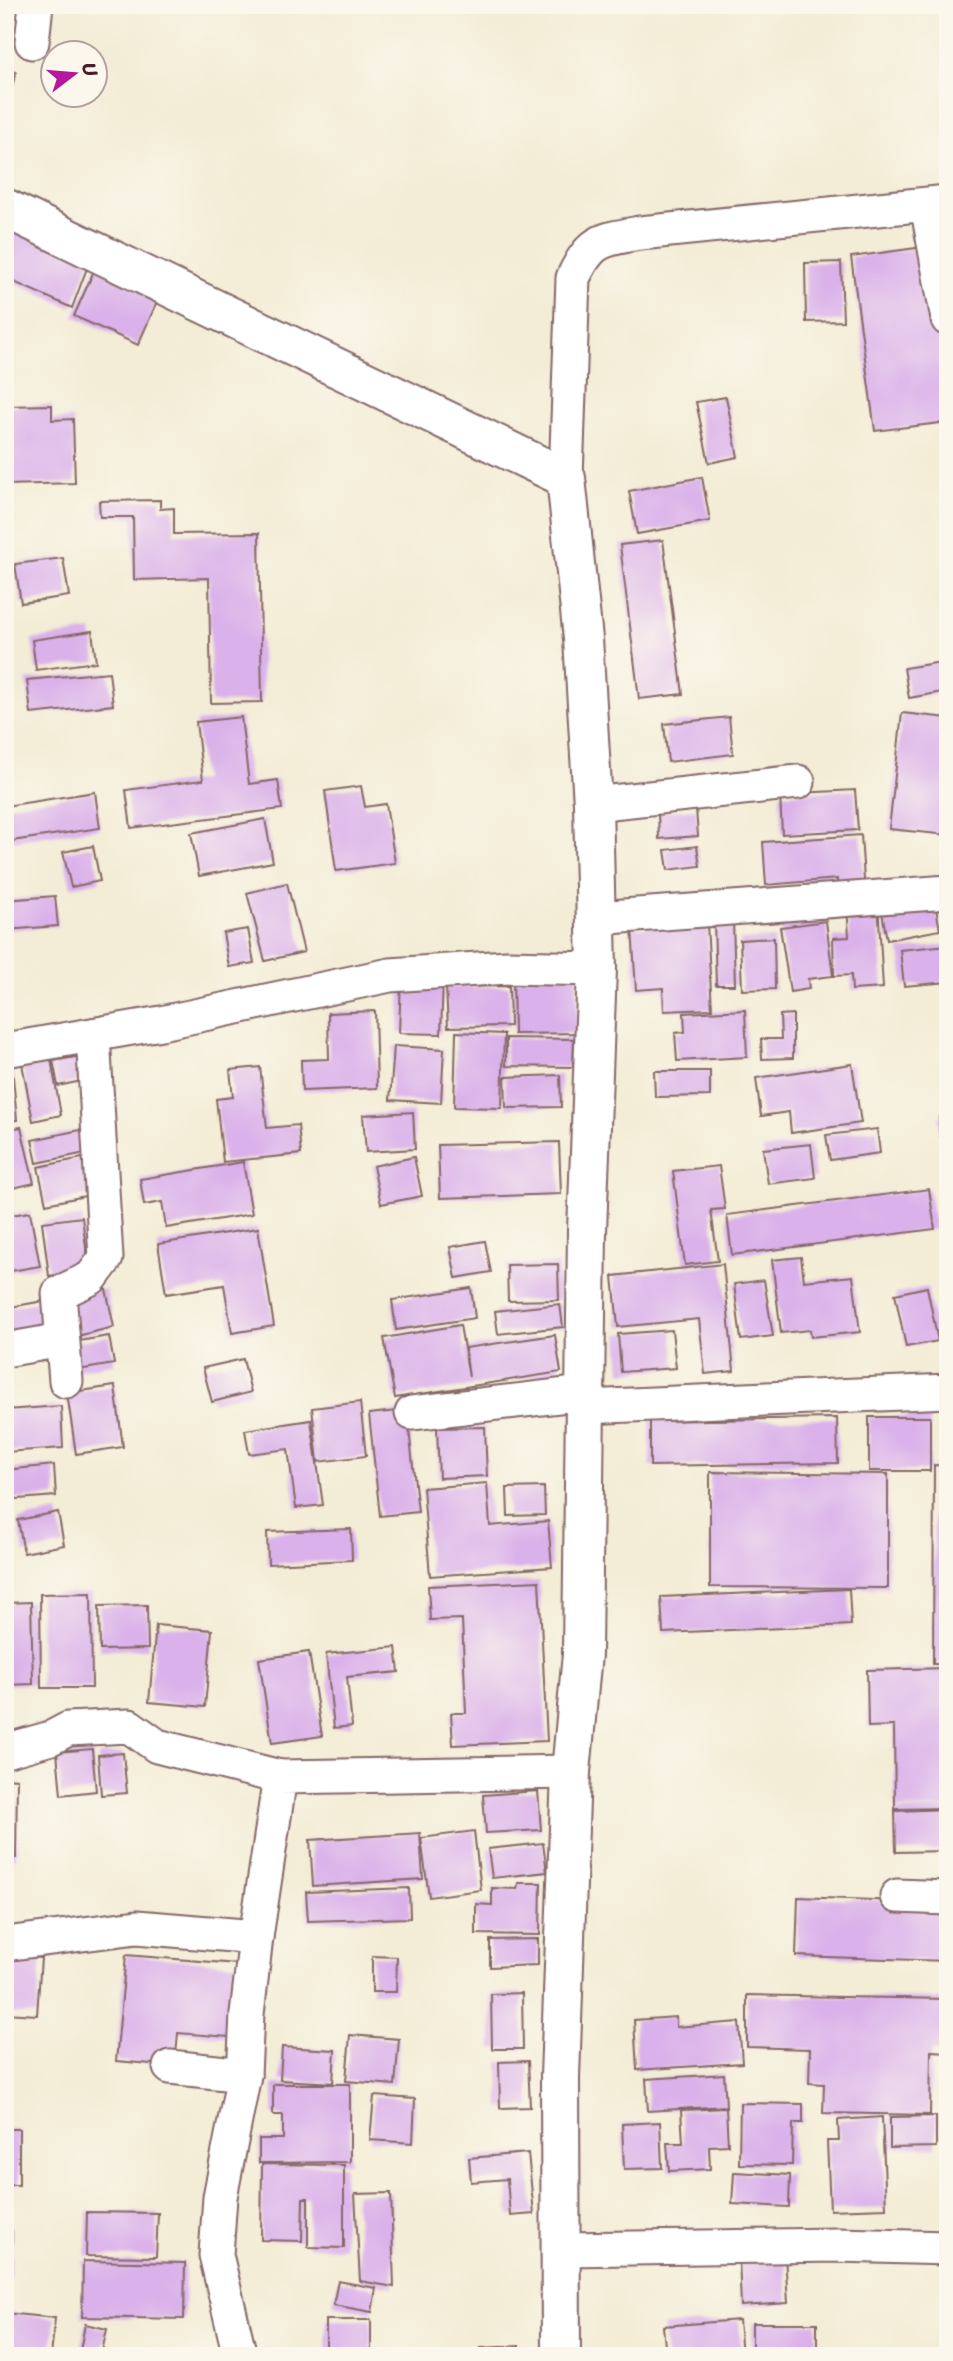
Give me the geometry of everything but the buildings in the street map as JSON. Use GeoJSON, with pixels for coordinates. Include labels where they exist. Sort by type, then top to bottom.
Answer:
{"type":"FeatureCollection","features":[{"type":"Feature","properties":{"kind":"street"},"geometry":{"type":"LineString","coordinates":[[32,42],[36,5]]}},
{"type":"Feature","properties":{"kind":"street"},"geometry":{"type":"LineString","coordinates":[[561,2356],[561,2077],[571,1772],[582,1654],[587,1231],[597,969],[593,804],[583,639],[566,478],[573,278],[585,253],[606,239],[764,218],[937,204],[948,319]]}},
{"type":"Feature","properties":{"kind":"street"},"geometry":{"type":"LineString","coordinates":[[5,208],[566,478]]}},
{"type":"Feature","properties":{"kind":"street"},"geometry":{"type":"LineString","coordinates":[[593,804],[798,782]]}},
{"type":"Feature","properties":{"kind":"street"},"geometry":{"type":"LineString","coordinates":[[596,918],[948,892]]}},
{"type":"Feature","properties":{"kind":"street"},"geometry":{"type":"LineString","coordinates":[[5,1050],[93,1035],[390,975],[507,967],[597,969]]}},
{"type":"Feature","properties":{"kind":"street"},"geometry":{"type":"LineString","coordinates":[[66,1381],[59,1293],[91,1278],[99,1271],[106,1258],[93,1035]]}},
{"type":"Feature","properties":{"kind":"street"},"geometry":{"type":"LineString","coordinates":[[5,1350],[62,1340]]}},
{"type":"Feature","properties":{"kind":"street"},"geometry":{"type":"LineString","coordinates":[[412,1413],[585,1400],[948,1391]]}},
{"type":"Feature","properties":{"kind":"street"},"geometry":{"type":"LineString","coordinates":[[5,1751],[51,1738],[68,1729],[129,1726],[157,1746],[280,1777],[571,1772]]}},
{"type":"Feature","properties":{"kind":"street"},"geometry":{"type":"LineString","coordinates":[[240,2356],[216,2255],[220,2197],[244,2075],[247,2014],[256,1937],[280,1777]]}},
{"type":"Feature","properties":{"kind":"street"},"geometry":{"type":"LineString","coordinates":[[897,1896],[948,1898]]}},
{"type":"Feature","properties":{"kind":"street"},"geometry":{"type":"LineString","coordinates":[[5,1944],[137,1927],[256,1937]]}},
{"type":"Feature","properties":{"kind":"street"},"geometry":{"type":"LineString","coordinates":[[170,2067],[244,2075]]}},
{"type":"Feature","properties":{"kind":"street"},"geometry":{"type":"LineString","coordinates":[[563,2249],[838,2245],[948,2248]]}}]}
